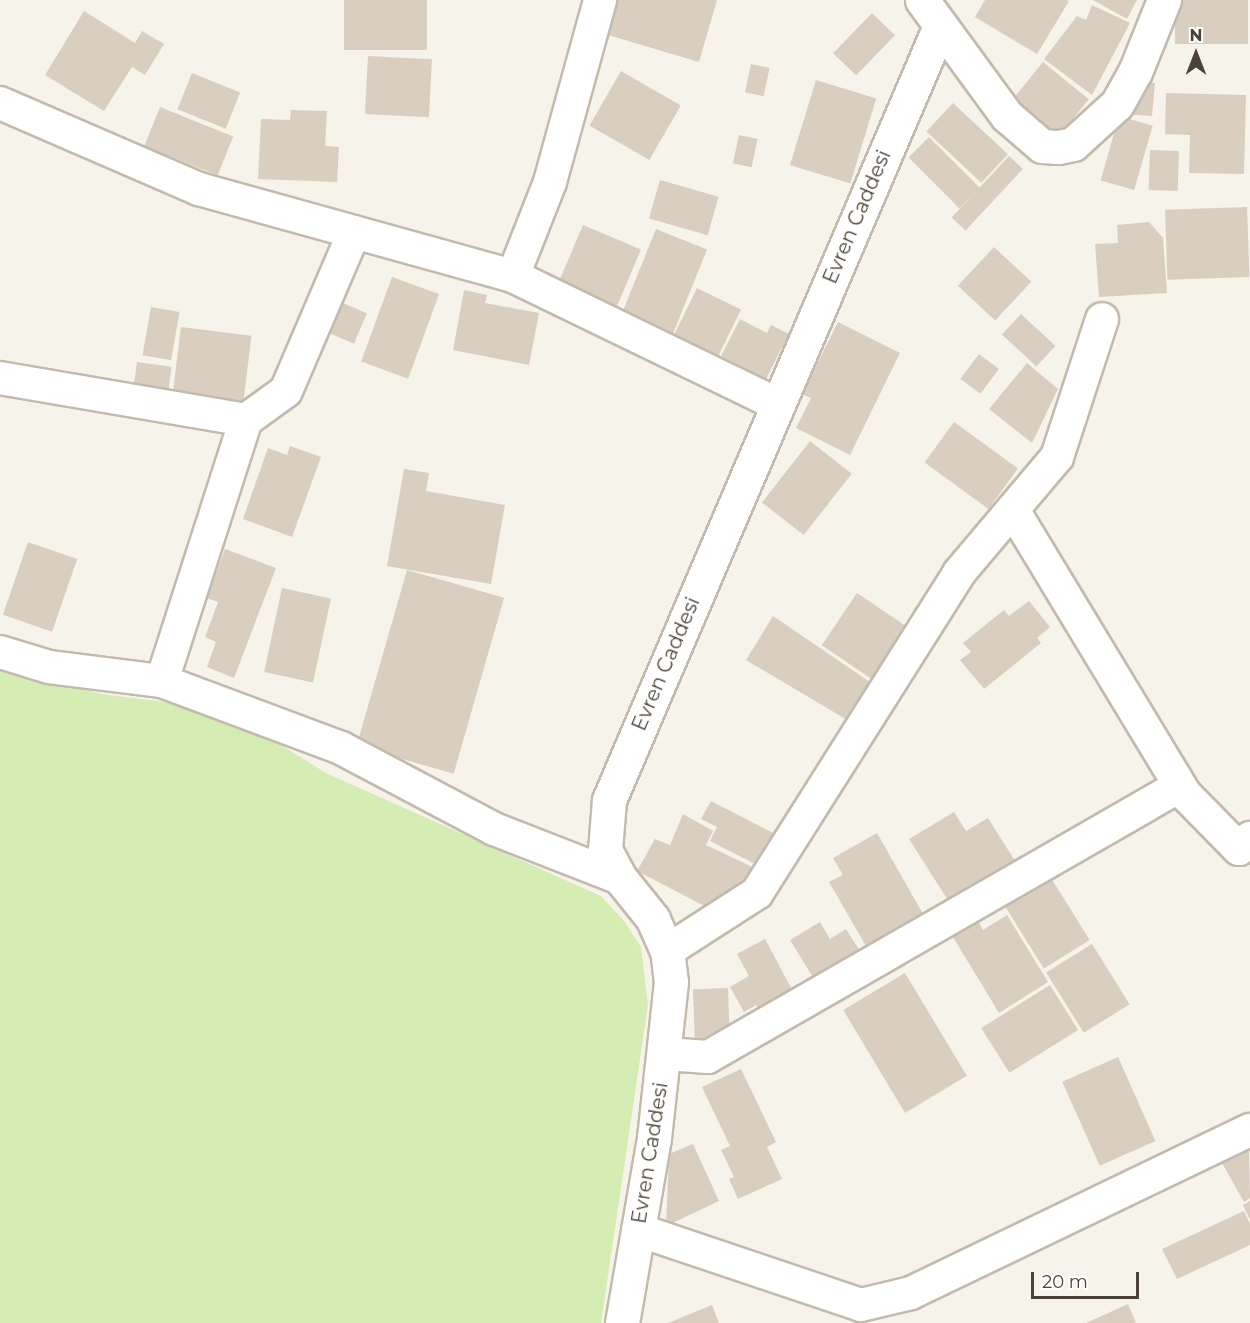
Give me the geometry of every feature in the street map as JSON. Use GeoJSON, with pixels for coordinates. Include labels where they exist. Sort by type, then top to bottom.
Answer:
{"type":"FeatureCollection","features":[{"type":"Feature","properties":{"kind":"street"},"geometry":{"type":"LineString","coordinates":[[513,276],[550,182],[600,0]]}},
{"type":"Feature","properties":{"kind":"street"},"geometry":{"type":"LineString","coordinates":[[922,0],[1007,116],[1042,146],[1059,147],[1073,144],[1117,104],[1135,72],[1164,0]]}},
{"type":"Feature","properties":{"kind":"street","name":"Evren Caddesi"},"geometry":{"type":"LineString","coordinates":[[622,1323],[665,1054],[671,982],[667,951],[653,919],[620,878],[605,850],[609,800],[940,26]]}},
{"type":"Feature","properties":{"kind":"street"},"geometry":{"type":"LineString","coordinates":[[0,103],[199,189],[513,276],[777,404]]}},
{"type":"Feature","properties":{"kind":"street"},"geometry":{"type":"LineString","coordinates":[[162,681],[246,420],[286,391],[354,232]]}},
{"type":"Feature","properties":{"kind":"street"},"geometry":{"type":"LineString","coordinates":[[667,951],[758,893],[959,573],[1057,457],[1102,319]]}},
{"type":"Feature","properties":{"kind":"street"},"geometry":{"type":"LineString","coordinates":[[0,378],[246,420]]}},
{"type":"Feature","properties":{"kind":"street"},"geometry":{"type":"LineString","coordinates":[[1013,510],[1183,791]]}},
{"type":"Feature","properties":{"kind":"street"},"geometry":{"type":"LineString","coordinates":[[0,652],[49,667],[162,681],[341,748],[494,829],[620,878]]}},
{"type":"Feature","properties":{"kind":"street"},"geometry":{"type":"LineString","coordinates":[[665,1054],[708,1057],[1178,786],[1239,849],[1250,838]]}},
{"type":"Feature","properties":{"kind":"street"},"geometry":{"type":"LineString","coordinates":[[638,1230],[861,1305],[911,1293],[1250,1130]]}},
{"type":"Feature","properties":{"kind":"green space"},"geometry":{"type":"Polygon","coordinates":[[[0,670],[108,695],[175,703],[255,729],[326,773],[601,896],[624,921],[641,947],[648,1005],[601,1323],[0,1323],[0,670]]]}},
{"type":"Feature","properties":{"kind":"building"},"geometry":{"type":"Polygon","coordinates":[[[344,0],[427,0],[427,50],[344,50],[344,0]]]}},
{"type":"Feature","properties":{"kind":"building"},"geometry":{"type":"Polygon","coordinates":[[[618,0],[717,0],[699,62],[608,35],[618,0]]]}},
{"type":"Feature","properties":{"kind":"building"},"geometry":{"type":"Polygon","coordinates":[[[985,0],[1069,1],[1037,54],[975,17],[985,0]]]}},
{"type":"Feature","properties":{"kind":"building"},"geometry":{"type":"Polygon","coordinates":[[[1093,0],[1137,0],[1127,19],[1093,0]]]}},
{"type":"Feature","properties":{"kind":"building"},"geometry":{"type":"Polygon","coordinates":[[[1175,0],[1248,0],[1248,44],[1175,44],[1175,0]]]}},
{"type":"Feature","properties":{"kind":"building"},"geometry":{"type":"Polygon","coordinates":[[[1092,5],[1130,23],[1092,95],[1044,59],[1077,16],[1086,20],[1092,5]]]}},
{"type":"Feature","properties":{"kind":"building"},"geometry":{"type":"Polygon","coordinates":[[[84,11],[135,43],[142,31],[164,44],[145,75],[132,67],[104,111],[45,75],[84,11]]]}},
{"type":"Feature","properties":{"kind":"building"},"geometry":{"type":"Polygon","coordinates":[[[872,13],[895,35],[856,76],[833,53],[872,13]]]}},
{"type":"Feature","properties":{"kind":"building"},"geometry":{"type":"Polygon","coordinates":[[[368,56],[432,59],[429,117],[365,114],[368,56]]]}},
{"type":"Feature","properties":{"kind":"building"},"geometry":{"type":"Polygon","coordinates":[[[1043,62],[1089,99],[1054,142],[1008,105],[1043,62]]]}},
{"type":"Feature","properties":{"kind":"building"},"geometry":{"type":"Polygon","coordinates":[[[751,64],[770,68],[764,96],[745,92],[751,64]]]}},
{"type":"Feature","properties":{"kind":"building"},"geometry":{"type":"Polygon","coordinates":[[[621,71],[681,106],[649,160],[590,126],[621,71]]]}},
{"type":"Feature","properties":{"kind":"building"},"geometry":{"type":"Polygon","coordinates":[[[192,73],[240,92],[226,129],[177,109],[192,73]]]}},
{"type":"Feature","properties":{"kind":"building"},"geometry":{"type":"Polygon","coordinates":[[[816,80],[876,98],[850,184],[790,165],[816,80]]]}},
{"type":"Feature","properties":{"kind":"building"},"geometry":{"type":"Polygon","coordinates":[[[1133,81],[1155,83],[1152,116],[1120,114],[1133,81]]]}},
{"type":"Feature","properties":{"kind":"building"},"geometry":{"type":"Polygon","coordinates":[[[1166,93],[1246,95],[1244,174],[1189,173],[1190,135],[1165,134],[1166,93]]]}},
{"type":"Feature","properties":{"kind":"building"},"geometry":{"type":"Polygon","coordinates":[[[953,103],[1008,154],[981,183],[926,132],[953,103]]]}},
{"type":"Feature","properties":{"kind":"building"},"geometry":{"type":"Polygon","coordinates":[[[160,107],[233,137],[218,176],[144,146],[160,107]]]}},
{"type":"Feature","properties":{"kind":"building"},"geometry":{"type":"Polygon","coordinates":[[[291,110],[327,111],[325,146],[339,147],[337,182],[258,179],[261,119],[290,120],[291,110]]]}},
{"type":"Feature","properties":{"kind":"building"},"geometry":{"type":"Polygon","coordinates":[[[1119,116],[1153,126],[1134,190],[1101,180],[1119,116]]]}},
{"type":"Feature","properties":{"kind":"building"},"geometry":{"type":"Polygon","coordinates":[[[739,135],[758,139],[752,167],[733,163],[739,135]]]}},
{"type":"Feature","properties":{"kind":"building"},"geometry":{"type":"Polygon","coordinates":[[[929,137],[980,188],[959,208],[908,158],[929,137]]]}},
{"type":"Feature","properties":{"kind":"building"},"geometry":{"type":"Polygon","coordinates":[[[1150,150],[1179,151],[1178,191],[1149,190],[1150,150]]]}},
{"type":"Feature","properties":{"kind":"building"},"geometry":{"type":"Polygon","coordinates":[[[1009,156],[1023,169],[966,230],[952,217],[1009,156]]]}},
{"type":"Feature","properties":{"kind":"building"},"geometry":{"type":"Polygon","coordinates":[[[660,180],[719,197],[708,235],[649,218],[660,180]]]}},
{"type":"Feature","properties":{"kind":"building"},"geometry":{"type":"Polygon","coordinates":[[[1247,207],[1249,277],[1167,280],[1165,210],[1247,207]]]}},
{"type":"Feature","properties":{"kind":"building"},"geometry":{"type":"Polygon","coordinates":[[[1149,222],[1163,238],[1167,293],[1099,297],[1095,244],[1118,243],[1117,225],[1149,222]]]}},
{"type":"Feature","properties":{"kind":"building"},"geometry":{"type":"Polygon","coordinates":[[[583,225],[641,250],[616,308],[558,283],[583,225]]]}},
{"type":"Feature","properties":{"kind":"building"},"geometry":{"type":"Polygon","coordinates":[[[656,229],[707,250],[672,336],[621,315],[656,229]]]}},
{"type":"Feature","properties":{"kind":"building"},"geometry":{"type":"Polygon","coordinates":[[[994,247],[1031,282],[995,321],[958,286],[994,247]]]}},
{"type":"Feature","properties":{"kind":"building"},"geometry":{"type":"Polygon","coordinates":[[[392,277],[439,294],[408,379],[361,362],[392,277]]]}},
{"type":"Feature","properties":{"kind":"building"},"geometry":{"type":"Polygon","coordinates":[[[697,288],[741,309],[716,360],[672,338],[697,288]]]}},
{"type":"Feature","properties":{"kind":"building"},"geometry":{"type":"Polygon","coordinates":[[[464,290],[487,295],[485,303],[539,313],[529,365],[453,350],[464,290]]]}},
{"type":"Feature","properties":{"kind":"building"},"geometry":{"type":"Polygon","coordinates":[[[343,303],[367,313],[354,344],[330,333],[343,303]]]}},
{"type":"Feature","properties":{"kind":"building"},"geometry":{"type":"Polygon","coordinates":[[[151,307],[180,312],[171,360],[142,355],[151,307]]]}},
{"type":"Feature","properties":{"kind":"building"},"geometry":{"type":"Polygon","coordinates":[[[1021,314],[1055,346],[1036,367],[1002,334],[1021,314]]]}},
{"type":"Feature","properties":{"kind":"building"},"geometry":{"type":"Polygon","coordinates":[[[740,319],[767,333],[771,325],[789,334],[766,379],[721,356],[740,319]]]}},
{"type":"Feature","properties":{"kind":"building"},"geometry":{"type":"Polygon","coordinates":[[[838,322],[900,353],[850,455],[796,428],[811,398],[802,394],[838,322]]]}},
{"type":"Feature","properties":{"kind":"building"},"geometry":{"type":"Polygon","coordinates":[[[181,327],[251,336],[243,404],[173,395],[181,327]]]}},
{"type":"Feature","properties":{"kind":"building"},"geometry":{"type":"Polygon","coordinates":[[[979,354],[999,369],[980,394],[960,379],[979,354]]]}},
{"type":"Feature","properties":{"kind":"building"},"geometry":{"type":"Polygon","coordinates":[[[137,362],[172,367],[168,391],[134,386],[137,362]]]}},
{"type":"Feature","properties":{"kind":"building"},"geometry":{"type":"Polygon","coordinates":[[[1027,363],[1058,389],[1032,443],[989,409],[1027,363]]]}},
{"type":"Feature","properties":{"kind":"building"},"geometry":{"type":"Polygon","coordinates":[[[954,422],[1018,468],[989,509],[925,462],[954,422]]]}},
{"type":"Feature","properties":{"kind":"building"},"geometry":{"type":"Polygon","coordinates":[[[810,441],[852,474],[804,535],[762,502],[810,441]]]}},
{"type":"Feature","properties":{"kind":"building"},"geometry":{"type":"Polygon","coordinates":[[[290,446],[321,457],[292,537],[243,519],[268,448],[287,455],[290,446]]]}},
{"type":"Feature","properties":{"kind":"building"},"geometry":{"type":"Polygon","coordinates":[[[404,469],[429,473],[426,491],[505,505],[491,584],[387,566],[404,469]]]}},
{"type":"Feature","properties":{"kind":"building"},"geometry":{"type":"Polygon","coordinates":[[[28,542],[77,559],[52,632],[3,615],[28,542]]]}},
{"type":"Feature","properties":{"kind":"building"},"geometry":{"type":"Polygon","coordinates":[[[225,549],[276,568],[234,678],[207,667],[216,642],[205,637],[218,602],[207,598],[225,549]]]}},
{"type":"Feature","properties":{"kind":"building"},"geometry":{"type":"Polygon","coordinates":[[[407,570],[504,598],[454,774],[357,746],[407,570]]]}},
{"type":"Feature","properties":{"kind":"building"},"geometry":{"type":"Polygon","coordinates":[[[282,588],[331,598],[313,683],[264,672],[282,588]]]}},
{"type":"Feature","properties":{"kind":"building"},"geometry":{"type":"Polygon","coordinates":[[[857,593],[912,630],[876,682],[822,645],[857,593]]]}},
{"type":"Feature","properties":{"kind":"building"},"geometry":{"type":"Polygon","coordinates":[[[1029,601],[1050,627],[1037,638],[1041,643],[984,689],[960,660],[971,652],[963,643],[1004,610],[1009,616],[1029,601]]]}},
{"type":"Feature","properties":{"kind":"building"},"geometry":{"type":"Polygon","coordinates":[[[773,616],[870,682],[854,724],[746,660],[773,616]]]}},
{"type":"Feature","properties":{"kind":"building"},"geometry":{"type":"Polygon","coordinates":[[[711,801],[781,837],[765,869],[710,841],[717,827],[701,819],[711,801]]]}},
{"type":"Feature","properties":{"kind":"building"},"geometry":{"type":"Polygon","coordinates":[[[954,812],[966,831],[988,818],[1017,864],[951,905],[909,839],[954,812]]]}},
{"type":"Feature","properties":{"kind":"building"},"geometry":{"type":"Polygon","coordinates":[[[683,814],[713,831],[706,845],[761,871],[718,913],[637,871],[655,839],[670,845],[683,814]]]}},
{"type":"Feature","properties":{"kind":"building"},"geometry":{"type":"Polygon","coordinates":[[[877,833],[923,914],[866,946],[829,882],[843,875],[833,858],[877,833]]]}},
{"type":"Feature","properties":{"kind":"building"},"geometry":{"type":"Polygon","coordinates":[[[1051,878],[1090,940],[1044,969],[1005,907],[1051,878]]]}},
{"type":"Feature","properties":{"kind":"building"},"geometry":{"type":"Polygon","coordinates":[[[1007,915],[1048,982],[999,1013],[953,937],[978,921],[983,930],[1007,915]]]}},
{"type":"Feature","properties":{"kind":"building"},"geometry":{"type":"Polygon","coordinates":[[[820,922],[830,939],[846,929],[860,951],[814,979],[790,940],[820,922]]]}},
{"type":"Feature","properties":{"kind":"building"},"geometry":{"type":"Polygon","coordinates":[[[765,939],[796,997],[762,1015],[756,1005],[744,1012],[730,987],[749,976],[737,954],[765,939]]]}},
{"type":"Feature","properties":{"kind":"building"},"geometry":{"type":"Polygon","coordinates":[[[1092,944],[1130,1004],[1084,1033],[1046,973],[1092,944]]]}},
{"type":"Feature","properties":{"kind":"building"},"geometry":{"type":"Polygon","coordinates":[[[905,973],[967,1076],[905,1113],[843,1010],[905,973]]]}},
{"type":"Feature","properties":{"kind":"building"},"geometry":{"type":"Polygon","coordinates":[[[1050,985],[1078,1030],[1009,1073],[981,1028],[1050,985]]]}},
{"type":"Feature","properties":{"kind":"building"},"geometry":{"type":"Polygon","coordinates":[[[728,988],[730,1037],[695,1038],[693,989],[728,988]]]}},
{"type":"Feature","properties":{"kind":"building"},"geometry":{"type":"Polygon","coordinates":[[[1118,1057],[1155,1141],[1100,1166],[1062,1082],[1118,1057]]]}},
{"type":"Feature","properties":{"kind":"building"},"geometry":{"type":"Polygon","coordinates":[[[741,1069],[776,1142],[767,1147],[782,1179],[738,1199],[729,1179],[734,1177],[721,1150],[730,1146],[702,1087],[741,1069]]]}},
{"type":"Feature","properties":{"kind":"building"},"geometry":{"type":"Polygon","coordinates":[[[693,1144],[719,1201],[666,1226],[669,1154],[693,1144]]]}},
{"type":"Feature","properties":{"kind":"building"},"geometry":{"type":"Polygon","coordinates":[[[1249,1148],[1250,1198],[1244,1202],[1222,1163],[1249,1148]]]}},
{"type":"Feature","properties":{"kind":"building"},"geometry":{"type":"Polygon","coordinates":[[[1250,1201],[1250,1220],[1243,1205],[1250,1201]]]}},
{"type":"Feature","properties":{"kind":"building"},"geometry":{"type":"Polygon","coordinates":[[[1244,1211],[1250,1224],[1250,1245],[1177,1279],[1162,1249],[1244,1211]]]}},
{"type":"Feature","properties":{"kind":"building"},"geometry":{"type":"Polygon","coordinates":[[[1128,1304],[1136,1323],[1086,1323],[1128,1304]]]}},
{"type":"Feature","properties":{"kind":"building"},"geometry":{"type":"Polygon","coordinates":[[[712,1305],[719,1323],[668,1323],[712,1305]]]}}]}
